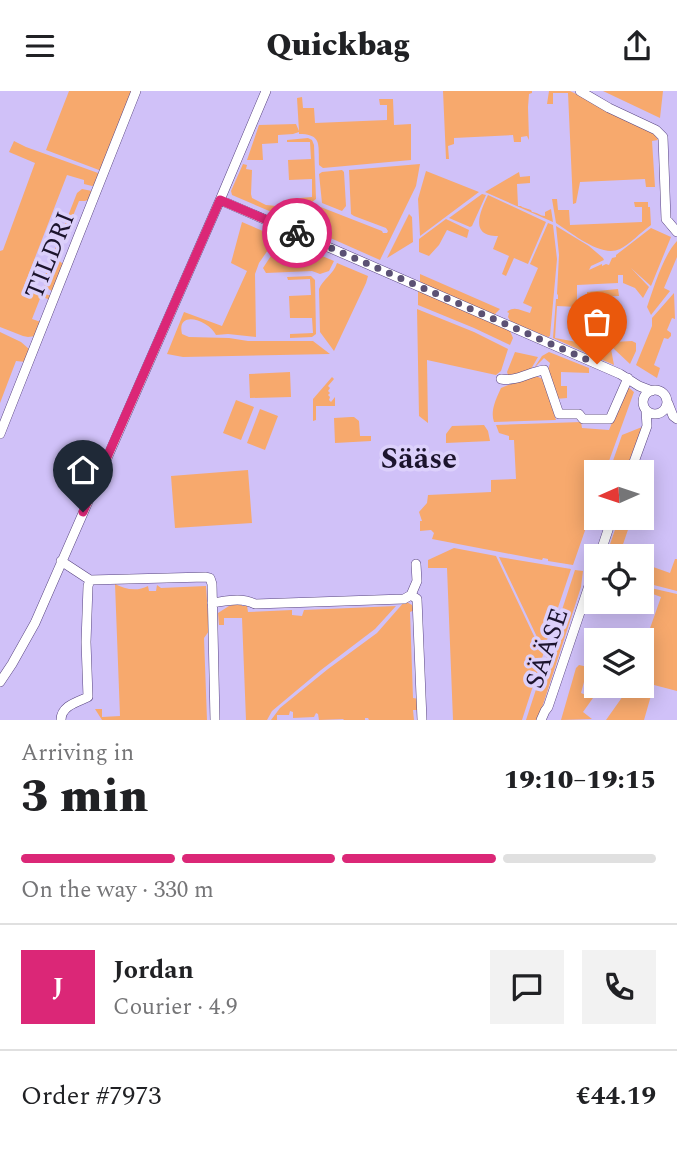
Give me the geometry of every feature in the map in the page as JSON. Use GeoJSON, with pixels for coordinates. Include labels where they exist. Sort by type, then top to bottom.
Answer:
{"type":"FeatureCollection","features":[{"type":"Feature","properties":{"kind":"street","name":"TILDRI"},"geometry":{"type":"LineString","coordinates":[[0,435],[136,91]]}},
{"type":"Feature","properties":{"kind":"street"},"geometry":{"type":"LineString","coordinates":[[0,682],[35,623],[266,91]]}},
{"type":"Feature","properties":{"kind":"street"},"geometry":{"type":"LineString","coordinates":[[580,91],[656,130],[663,137],[666,219],[677,232]]}},
{"type":"Feature","properties":{"kind":"street"},"geometry":{"type":"LineString","coordinates":[[220,200],[628,378],[652,391]]}},
{"type":"Feature","properties":{"kind":"street"},"geometry":{"type":"LineString","coordinates":[[501,379],[513,380],[544,370],[559,414],[579,414],[583,419],[610,419],[628,378]]}},
{"type":"Feature","properties":{"kind":"street"},"geometry":{"type":"LineString","coordinates":[[639,386],[651,414],[675,417]]}},
{"type":"Feature","properties":{"kind":"street"},"geometry":{"type":"LineString","coordinates":[[634,460],[647,426],[646,394],[657,390],[663,393],[675,417]]}},
{"type":"Feature","properties":{"kind":"street"},"geometry":{"type":"LineString","coordinates":[[647,426],[668,403]]}},
{"type":"Feature","properties":{"kind":"street"},"geometry":{"type":"LineString","coordinates":[[61,561],[90,579],[210,578],[215,720]]}},
{"type":"Feature","properties":{"kind":"street"},"geometry":{"type":"LineString","coordinates":[[212,603],[233,600],[247,600],[255,604],[404,599],[411,595],[417,581],[416,564]]}},
{"type":"Feature","properties":{"kind":"street"},"geometry":{"type":"LineString","coordinates":[[61,720],[65,708],[88,697],[86,642],[90,579]]}},
{"type":"Feature","properties":{"kind":"street"},"geometry":{"type":"LineString","coordinates":[[411,595],[417,599],[422,720]]}},
{"type":"Feature","properties":{"kind":"street","name":"SÄÄSE"},"geometry":{"type":"LineString","coordinates":[[541,720],[548,707],[584,600]]}},
{"type":"Feature","properties":{"kind":"street","name":"SÄÄSE"},"geometry":{"type":"LineString","coordinates":[[548,707],[549,720]]}},
{"type":"Feature","properties":{"kind":"shaded area"},"geometry":{"type":"Polygon","coordinates":[[[69,91],[133,91],[103,168],[99,170],[46,150],[69,91]]]}},
{"type":"Feature","properties":{"kind":"shaded area"},"geometry":{"type":"Polygon","coordinates":[[[443,91],[532,91],[529,94],[528,107],[529,140],[527,136],[521,137],[521,142],[514,142],[513,135],[454,138],[454,144],[448,146],[449,159],[446,159],[443,91]]]}},
{"type":"Feature","properties":{"kind":"shaded area"},"geometry":{"type":"Polygon","coordinates":[[[549,91],[570,91],[653,132],[658,140],[652,141],[655,187],[646,187],[645,179],[580,182],[576,203],[573,204],[568,93],[553,93],[553,104],[547,104],[549,91]]]}},
{"type":"Feature","properties":{"kind":"shaded area"},"geometry":{"type":"Polygon","coordinates":[[[603,91],[663,91],[660,118],[603,91]]]}},
{"type":"Feature","properties":{"kind":"shaded area"},"geometry":{"type":"Polygon","coordinates":[[[302,97],[303,108],[314,108],[315,123],[387,120],[387,105],[380,105],[379,99],[393,99],[394,125],[411,124],[411,160],[323,168],[319,165],[316,139],[299,132],[278,135],[278,143],[262,144],[263,160],[247,160],[259,125],[296,124],[299,131],[297,98],[302,97]]]}},
{"type":"Feature","properties":{"kind":"shaded area"},"geometry":{"type":"Polygon","coordinates":[[[308,138],[314,145],[316,199],[312,202],[289,202],[288,199],[312,197],[312,179],[289,180],[288,160],[311,159],[310,142],[287,140],[308,138]]]}},
{"type":"Feature","properties":{"kind":"shaded area"},"geometry":{"type":"Polygon","coordinates":[[[14,141],[100,176],[96,185],[92,186],[84,184],[84,180],[67,175],[24,286],[51,296],[50,300],[41,296],[32,319],[41,322],[36,336],[28,337],[0,327],[0,251],[3,250],[35,163],[9,152],[14,141]]]}},
{"type":"Feature","properties":{"kind":"shaded area"},"geometry":{"type":"Polygon","coordinates":[[[243,164],[247,165],[246,169],[252,170],[252,198],[266,205],[287,207],[288,219],[232,195],[231,191],[243,164]]]}},
{"type":"Feature","properties":{"kind":"shaded area"},"geometry":{"type":"Polygon","coordinates":[[[420,164],[416,186],[380,260],[292,221],[293,207],[318,206],[387,233],[386,228],[351,214],[349,170],[420,164]]]}},
{"type":"Feature","properties":{"kind":"shaded area"},"geometry":{"type":"Polygon","coordinates":[[[342,170],[346,206],[342,211],[322,203],[319,174],[342,170]]]}},
{"type":"Feature","properties":{"kind":"shaded area"},"geometry":{"type":"Polygon","coordinates":[[[426,171],[479,192],[420,236],[418,199],[426,171]]]}},
{"type":"Feature","properties":{"kind":"shaded area"},"geometry":{"type":"Polygon","coordinates":[[[519,172],[520,177],[530,176],[530,183],[517,184],[518,206],[545,216],[545,212],[551,209],[553,222],[485,192],[519,172]]]}},
{"type":"Feature","properties":{"kind":"shaded area"},"geometry":{"type":"Polygon","coordinates":[[[82,189],[92,191],[90,199],[79,201],[56,258],[64,265],[52,291],[45,287],[43,280],[77,193],[82,189]]]}},
{"type":"Feature","properties":{"kind":"shaded area"},"geometry":{"type":"Polygon","coordinates":[[[482,194],[486,195],[472,226],[449,218],[482,194]]]}},
{"type":"Feature","properties":{"kind":"shaded area"},"geometry":{"type":"Polygon","coordinates":[[[488,195],[546,222],[528,264],[514,258],[506,276],[502,274],[509,256],[493,249],[498,236],[489,235],[480,228],[480,215],[488,195]]]}},
{"type":"Feature","properties":{"kind":"shaded area"},"geometry":{"type":"Polygon","coordinates":[[[552,199],[557,199],[558,210],[569,210],[570,225],[642,222],[642,207],[635,207],[634,202],[648,202],[651,225],[620,249],[604,250],[587,243],[556,223],[552,199]]]}},
{"type":"Feature","properties":{"kind":"shaded area"},"geometry":{"type":"Polygon","coordinates":[[[409,214],[412,217],[413,242],[387,258],[409,214]]]}},
{"type":"Feature","properties":{"kind":"shaded area"},"geometry":{"type":"Polygon","coordinates":[[[446,219],[469,230],[467,238],[447,230],[429,256],[419,252],[419,239],[446,219]]]}},
{"type":"Feature","properties":{"kind":"shaded area"},"geometry":{"type":"Polygon","coordinates":[[[242,222],[277,237],[259,263],[255,274],[256,337],[216,335],[201,321],[188,319],[181,326],[182,334],[189,337],[248,341],[313,341],[330,354],[183,357],[167,354],[184,312],[222,326],[247,271],[231,263],[242,222]]]}},
{"type":"Feature","properties":{"kind":"shaded area"},"geometry":{"type":"Polygon","coordinates":[[[548,223],[553,225],[557,259],[548,337],[511,322],[507,312],[515,309],[530,313],[532,307],[523,303],[538,268],[530,264],[548,223]]]}},
{"type":"Feature","properties":{"kind":"shaded area"},"geometry":{"type":"Polygon","coordinates":[[[556,226],[603,258],[604,260],[591,266],[589,270],[602,264],[609,265],[612,258],[651,228],[671,237],[651,286],[631,268],[649,287],[643,298],[635,288],[623,283],[623,275],[618,275],[618,283],[577,285],[577,307],[557,306],[555,338],[588,344],[589,350],[611,349],[614,365],[553,338],[556,299],[558,299],[559,255],[556,226]]]}},
{"type":"Feature","properties":{"kind":"shaded area"},"geometry":{"type":"Polygon","coordinates":[[[282,239],[334,261],[329,271],[320,274],[312,271],[266,273],[263,268],[282,239]]]}},
{"type":"Feature","properties":{"kind":"shaded area"},"geometry":{"type":"Polygon","coordinates":[[[677,241],[677,257],[664,288],[670,291],[651,315],[647,307],[663,263],[677,241]]]}},
{"type":"Feature","properties":{"kind":"shaded area"},"geometry":{"type":"Polygon","coordinates":[[[337,263],[368,276],[334,351],[320,332],[319,289],[337,263]]]}},
{"type":"Feature","properties":{"kind":"shaded area"},"geometry":{"type":"Polygon","coordinates":[[[420,274],[500,309],[494,315],[420,285],[420,274]]]}},
{"type":"Feature","properties":{"kind":"shaded area"},"geometry":{"type":"Polygon","coordinates":[[[311,276],[315,280],[316,334],[312,337],[290,338],[290,334],[313,333],[312,318],[290,318],[289,296],[311,295],[310,279],[288,280],[287,277],[311,276]]]}},
{"type":"Feature","properties":{"kind":"shaded area"},"geometry":{"type":"Polygon","coordinates":[[[618,289],[619,296],[593,297],[593,306],[598,306],[598,317],[604,317],[604,321],[587,324],[587,292],[618,289]]]}},
{"type":"Feature","properties":{"kind":"shaded area"},"geometry":{"type":"Polygon","coordinates":[[[418,290],[510,331],[513,338],[510,345],[418,305],[418,290]]]}},
{"type":"Feature","properties":{"kind":"shaded area"},"geometry":{"type":"Polygon","coordinates":[[[674,293],[675,319],[672,318],[667,330],[671,336],[664,338],[654,365],[660,368],[657,378],[636,365],[652,326],[652,318],[674,293]]]}},
{"type":"Feature","properties":{"kind":"shaded area"},"geometry":{"type":"Polygon","coordinates":[[[417,309],[508,349],[501,371],[496,375],[427,360],[428,423],[419,416],[417,309]]]}},
{"type":"Feature","properties":{"kind":"shaded area"},"geometry":{"type":"Polygon","coordinates":[[[0,332],[29,349],[26,362],[16,361],[0,403],[0,332]]]}},
{"type":"Feature","properties":{"kind":"shaded area"},"geometry":{"type":"Polygon","coordinates":[[[613,342],[636,343],[636,351],[630,364],[613,348],[613,342]]]}},
{"type":"Feature","properties":{"kind":"shaded area"},"geometry":{"type":"Polygon","coordinates":[[[515,352],[538,357],[531,369],[511,377],[507,372],[515,352]]]}},
{"type":"Feature","properties":{"kind":"shaded area"},"geometry":{"type":"Polygon","coordinates":[[[549,352],[589,368],[589,373],[561,372],[561,386],[567,386],[567,398],[556,399],[548,370],[550,363],[544,358],[534,368],[542,356],[549,352]]]}},
{"type":"Feature","properties":{"kind":"shaded area"},"geometry":{"type":"Polygon","coordinates":[[[290,372],[291,397],[250,398],[249,374],[290,372]]]}},
{"type":"Feature","properties":{"kind":"shaded area"},"geometry":{"type":"Polygon","coordinates":[[[533,375],[543,379],[556,420],[494,422],[493,409],[501,388],[533,375]]]}},
{"type":"Feature","properties":{"kind":"shaded area"},"geometry":{"type":"Polygon","coordinates":[[[332,377],[334,379],[328,386],[328,395],[331,402],[335,397],[335,406],[316,406],[316,420],[313,421],[313,399],[332,377]]]}},
{"type":"Feature","properties":{"kind":"shaded area"},"geometry":{"type":"Polygon","coordinates":[[[627,386],[634,392],[609,460],[584,460],[585,530],[573,565],[432,539],[434,533],[431,530],[420,531],[422,521],[419,512],[427,503],[428,495],[491,492],[491,480],[516,479],[514,440],[509,440],[509,436],[499,433],[496,425],[581,422],[582,428],[609,430],[627,386]]]}},
{"type":"Feature","properties":{"kind":"shaded area"},"geometry":{"type":"Polygon","coordinates":[[[236,400],[254,407],[241,440],[223,433],[236,400]]]}},
{"type":"Feature","properties":{"kind":"shaded area"},"geometry":{"type":"Polygon","coordinates":[[[260,409],[278,416],[265,450],[247,443],[260,409]]]}},
{"type":"Feature","properties":{"kind":"shaded area"},"geometry":{"type":"Polygon","coordinates":[[[354,417],[359,421],[360,436],[371,436],[371,441],[335,443],[334,418],[354,417]]]}},
{"type":"Feature","properties":{"kind":"shaded area"},"geometry":{"type":"Polygon","coordinates":[[[484,425],[490,441],[446,443],[446,434],[452,426],[484,425]]]}},
{"type":"Feature","properties":{"kind":"shaded area"},"geometry":{"type":"Polygon","coordinates":[[[642,427],[630,460],[613,460],[622,435],[642,427]]]}},
{"type":"Feature","properties":{"kind":"shaded area"},"geometry":{"type":"Polygon","coordinates":[[[248,470],[252,523],[175,528],[171,476],[248,470]]]}},
{"type":"Feature","properties":{"kind":"shaded area"},"geometry":{"type":"Polygon","coordinates":[[[615,530],[628,530],[623,544],[610,544],[615,530]]]}},
{"type":"Feature","properties":{"kind":"shaded area"},"geometry":{"type":"Polygon","coordinates":[[[454,548],[496,556],[544,652],[522,720],[453,720],[447,568],[428,568],[428,560],[454,548]]]}},
{"type":"Feature","properties":{"kind":"shaded area"},"geometry":{"type":"Polygon","coordinates":[[[499,557],[571,569],[544,649],[537,637],[499,557]]]}},
{"type":"Feature","properties":{"kind":"shaded area"},"geometry":{"type":"Polygon","coordinates":[[[677,559],[677,591],[654,585],[654,567],[670,573],[677,559]]]}},
{"type":"Feature","properties":{"kind":"shaded area"},"geometry":{"type":"Polygon","coordinates":[[[575,570],[583,571],[581,587],[538,720],[526,720],[575,570]]]}},
{"type":"Feature","properties":{"kind":"shaded area"},"geometry":{"type":"Polygon","coordinates":[[[115,584],[131,589],[148,586],[149,591],[156,591],[157,585],[161,588],[206,586],[209,631],[204,638],[207,720],[102,720],[95,709],[102,709],[102,717],[120,716],[115,584]]]}},
{"type":"Feature","properties":{"kind":"shaded area"},"geometry":{"type":"Polygon","coordinates":[[[654,589],[677,594],[677,691],[654,685],[654,628],[650,628],[661,597],[654,594],[654,589]]]}},
{"type":"Feature","properties":{"kind":"shaded area"},"geometry":{"type":"Polygon","coordinates":[[[405,601],[415,610],[410,612],[413,698],[419,699],[419,710],[413,710],[414,720],[319,720],[316,713],[314,717],[293,718],[293,712],[290,711],[289,715],[277,715],[277,720],[271,720],[280,708],[377,633],[405,601]]]}},
{"type":"Feature","properties":{"kind":"shaded area"},"geometry":{"type":"Polygon","coordinates":[[[241,603],[242,606],[247,606],[248,612],[292,610],[292,615],[302,616],[304,610],[396,606],[375,629],[272,711],[267,720],[246,720],[242,618],[224,618],[224,625],[219,625],[218,613],[241,603]]]}},
{"type":"Feature","properties":{"kind":"shaded area"},"geometry":{"type":"Polygon","coordinates":[[[579,665],[584,666],[581,693],[584,698],[593,698],[583,712],[592,719],[561,720],[579,665]]]}},
{"type":"Feature","properties":{"kind":"shaded area"},"geometry":{"type":"Polygon","coordinates":[[[622,698],[650,698],[644,720],[606,720],[622,698]]]}},
{"type":"Feature","properties":{"kind":"way so far"},"geometry":{"type":"LineString","coordinates":[[297,233],[597,364]]}},
{"type":"Feature","properties":{"kind":"district","name":"Sääse"},"geometry":{"type":"Point","coordinates":[419,458]}},
{"type":"Feature","properties":{"kind":"route"},"geometry":{"type":"LineString","coordinates":[[83,512],[220,200],[297,233]]}}]}
